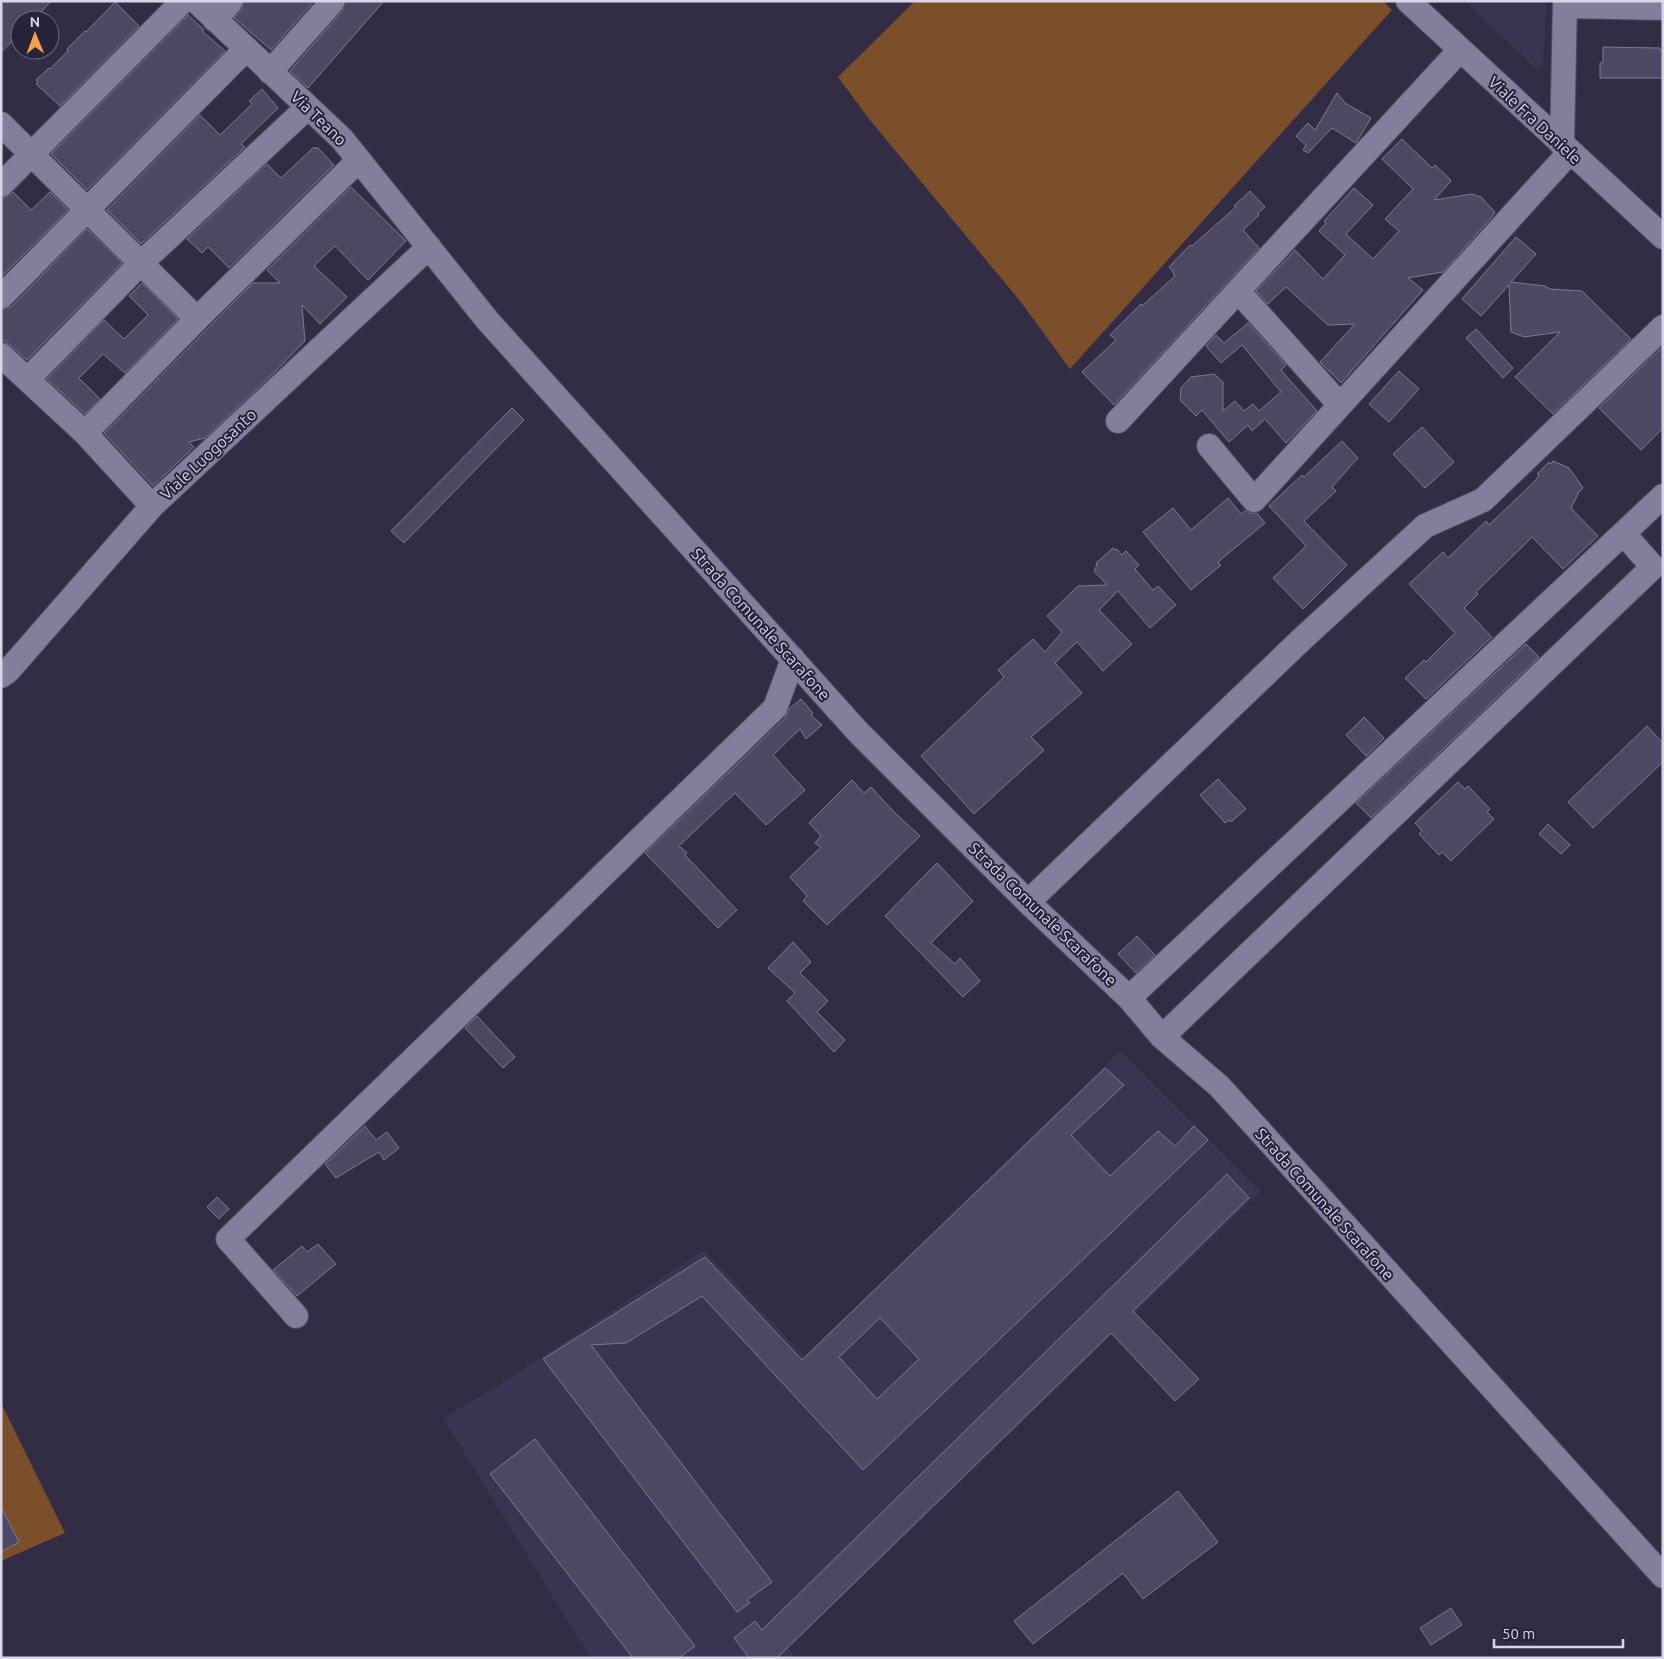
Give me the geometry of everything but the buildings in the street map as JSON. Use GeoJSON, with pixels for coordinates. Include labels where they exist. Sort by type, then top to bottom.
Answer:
{"type":"FeatureCollection","features":[{"type":"Feature","properties":{"kind":"street"},"geometry":{"type":"LineString","coordinates":[[1,185],[183,1]]}},
{"type":"Feature","properties":{"kind":"street","name":"Via Teano"},"geometry":{"type":"LineString","coordinates":[[196,1],[342,139],[429,247]]}},
{"type":"Feature","properties":{"kind":"street"},"geometry":{"type":"LineString","coordinates":[[215,20],[232,1]]}},
{"type":"Feature","properties":{"kind":"street"},"geometry":{"type":"LineString","coordinates":[[270,72],[333,1]]}},
{"type":"Feature","properties":{"kind":"street","name":"Viale Fra Daniele"},"geometry":{"type":"LineString","coordinates":[[1408,1],[1663,237]]}},
{"type":"Feature","properties":{"kind":"street"},"geometry":{"type":"LineString","coordinates":[[1209,446],[1254,500],[1340,405],[1561,144],[1565,4],[1663,8]]}},
{"type":"Feature","properties":{"kind":"street"},"geometry":{"type":"LineString","coordinates":[[1,297],[246,49]]}},
{"type":"Feature","properties":{"kind":"street"},"geometry":{"type":"LineString","coordinates":[[1118,421],[1460,50]]}},
{"type":"Feature","properties":{"kind":"street"},"geometry":{"type":"LineString","coordinates":[[28,379],[140,264],[308,107]]}},
{"type":"Feature","properties":{"kind":"street"},"geometry":{"type":"LineString","coordinates":[[1533,118],[1563,114]]}},
{"type":"Feature","properties":{"kind":"street"},"geometry":{"type":"LineString","coordinates":[[1,124],[197,319]]}},
{"type":"Feature","properties":{"kind":"street"},"geometry":{"type":"LineString","coordinates":[[84,433],[359,160]]}},
{"type":"Feature","properties":{"kind":"street","name":"Viale Luogosanto"},"geometry":{"type":"LineString","coordinates":[[1,676],[8,671],[152,506],[429,247]]}},
{"type":"Feature","properties":{"kind":"street","name":"Strada Comunale Scarafone"},"geometry":{"type":"LineString","coordinates":[[429,247],[488,321],[859,733],[1028,902],[1129,998],[1162,1037],[1218,1086],[1663,1576]]}},
{"type":"Feature","properties":{"kind":"street"},"geometry":{"type":"LineString","coordinates":[[1238,290],[1340,405]]}},
{"type":"Feature","properties":{"kind":"street"},"geometry":{"type":"LineString","coordinates":[[1028,902],[1301,640],[1425,526],[1482,500],[1663,327]]}},
{"type":"Feature","properties":{"kind":"street"},"geometry":{"type":"LineString","coordinates":[[1,355],[84,433],[152,506]]}},
{"type":"Feature","properties":{"kind":"street"},"geometry":{"type":"LineString","coordinates":[[1129,998],[1663,496]]}},
{"type":"Feature","properties":{"kind":"street"},"geometry":{"type":"LineString","coordinates":[[1162,1037],[1652,567],[1624,534]]}},
{"type":"Feature","properties":{"kind":"street"},"geometry":{"type":"LineString","coordinates":[[296,1316],[228,1238],[775,708],[792,658]]}},
{"type":"Feature","properties":{"kind":"shaded area"},"geometry":{"type":"Polygon","coordinates":[[[915,1],[1383,1],[1392,10],[1070,369],[1020,301],[869,119],[838,77],[915,1]]]}},
{"type":"Feature","properties":{"kind":"shaded area"},"geometry":{"type":"Polygon","coordinates":[[[1464,1],[1547,1],[1543,65],[1536,69],[1464,1]]]}},
{"type":"Feature","properties":{"kind":"shaded area"},"geometry":{"type":"Polygon","coordinates":[[[1120,1051],[1261,1191],[789,1648],[793,1654],[790,1658],[590,1658],[443,1418],[496,1387],[704,1250],[804,1356],[1120,1051]]]}},
{"type":"Feature","properties":{"kind":"shaded area"},"geometry":{"type":"Polygon","coordinates":[[[1,1403],[65,1533],[1,1561],[1,1403]]]}}]}
